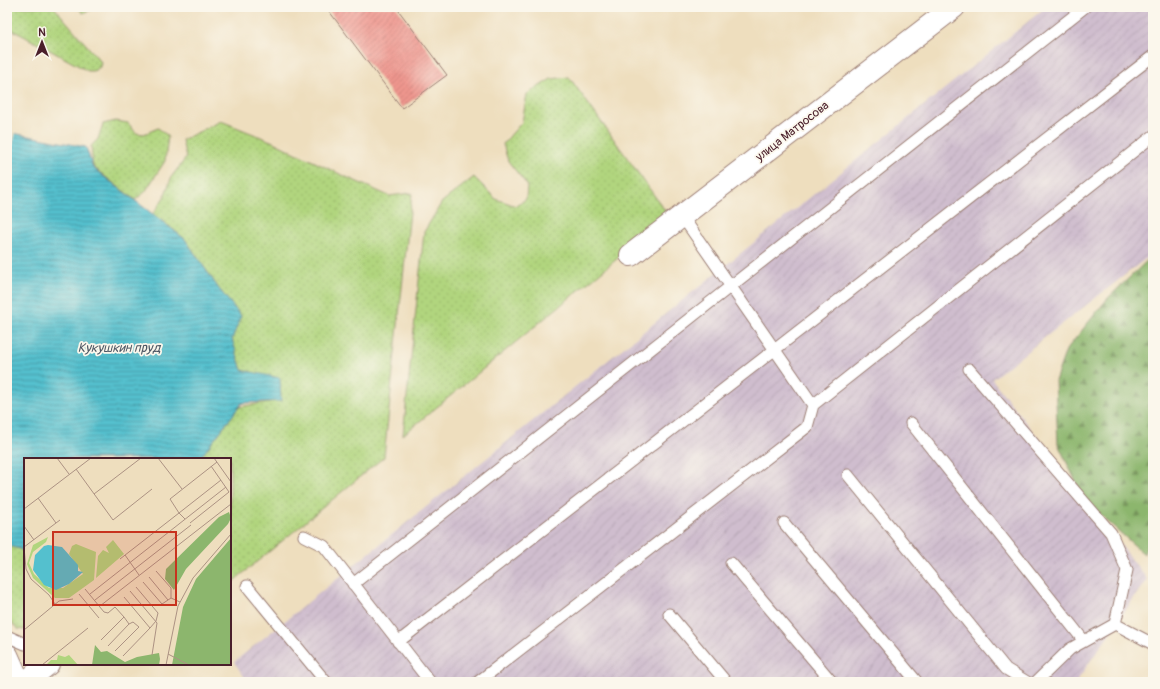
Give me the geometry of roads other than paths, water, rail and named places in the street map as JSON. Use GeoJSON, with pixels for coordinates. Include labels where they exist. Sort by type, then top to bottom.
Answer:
{"type":"FeatureCollection","features":[{"type":"Feature","properties":{"kind":"street","name":"улица Матросова"},"geometry":{"type":"LineString","coordinates":[[631,255],[954,7]]}},
{"type":"Feature","properties":{"kind":"street"},"geometry":{"type":"LineString","coordinates":[[7,655],[19,682]]}},
{"type":"Feature","properties":{"kind":"street"},"geometry":{"type":"LineString","coordinates":[[26,682],[47,665]]}},
{"type":"Feature","properties":{"kind":"lane"},"geometry":{"type":"LineString","coordinates":[[353,584],[1085,7]]}},
{"type":"Feature","properties":{"kind":"lane"},"geometry":{"type":"LineString","coordinates":[[398,642],[1153,56]]}},
{"type":"Feature","properties":{"kind":"lane"},"geometry":{"type":"LineString","coordinates":[[478,682],[807,427],[813,405],[1153,136]]}},
{"type":"Feature","properties":{"kind":"lane"},"geometry":{"type":"LineString","coordinates":[[682,216],[813,405]]}},
{"type":"Feature","properties":{"kind":"lane"},"geometry":{"type":"LineString","coordinates":[[969,369],[1111,533],[1127,570],[1115,624],[1070,649],[1036,682]]}},
{"type":"Feature","properties":{"kind":"lane"},"geometry":{"type":"LineString","coordinates":[[911,423],[1084,641]]}},
{"type":"Feature","properties":{"kind":"lane"},"geometry":{"type":"LineString","coordinates":[[848,475],[1006,669],[1027,682]]}},
{"type":"Feature","properties":{"kind":"lane"},"geometry":{"type":"LineString","coordinates":[[784,523],[917,682]]}},
{"type":"Feature","properties":{"kind":"lane"},"geometry":{"type":"LineString","coordinates":[[304,536],[324,546],[430,682]]}},
{"type":"Feature","properties":{"kind":"lane"},"geometry":{"type":"LineString","coordinates":[[731,563],[832,682]]}},
{"type":"Feature","properties":{"kind":"lane"},"geometry":{"type":"LineString","coordinates":[[247,586],[326,682]]}},
{"type":"Feature","properties":{"kind":"lane"},"geometry":{"type":"LineString","coordinates":[[669,614],[726,682]]}},
{"type":"Feature","properties":{"kind":"lane"},"geometry":{"type":"LineString","coordinates":[[1115,624],[1153,644]]}},
{"type":"Feature","properties":{"kind":"lane"},"geometry":{"type":"LineString","coordinates":[[7,636],[24,644]]}},
{"type":"Feature","properties":{"kind":"water","name":"Кукушкин пруд"},"geometry":{"type":"Polygon","coordinates":[[[7,132],[86,147],[93,168],[185,239],[219,289],[241,316],[232,339],[242,370],[280,378],[281,401],[242,403],[199,458],[24,458],[24,551],[7,545],[7,132]]]}}]}
